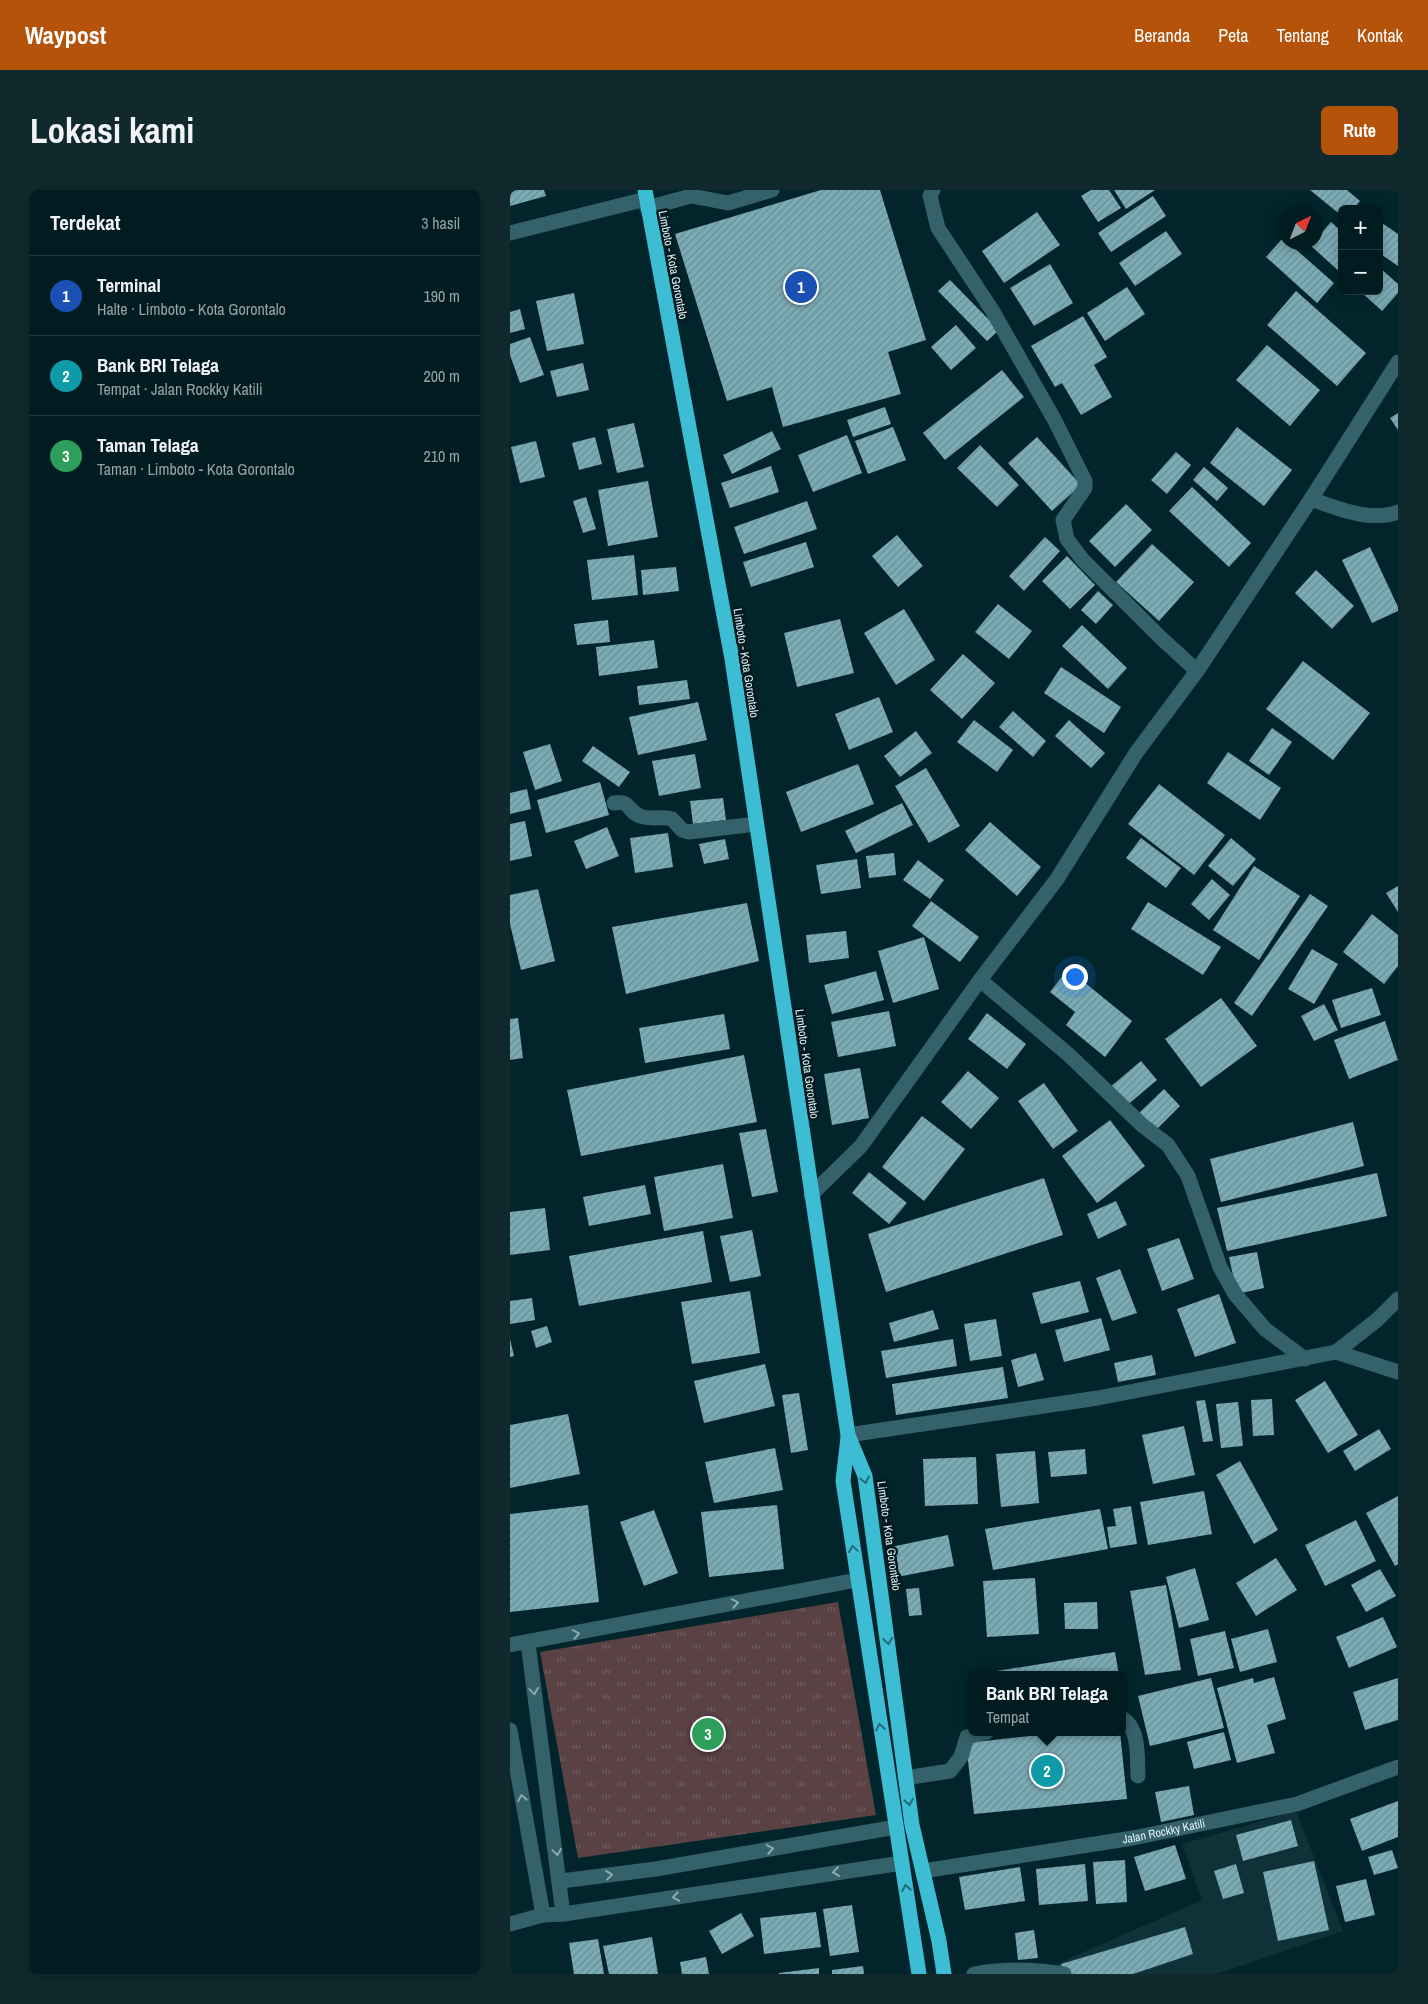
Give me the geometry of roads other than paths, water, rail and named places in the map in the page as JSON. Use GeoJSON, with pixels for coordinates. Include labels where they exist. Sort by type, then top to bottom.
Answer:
{"type":"FeatureCollection","features":[{"type":"Feature","properties":{"kind":"highway","name":"Limboto - Kota Gorontalo"},"geometry":{"type":"LineString","coordinates":[[646,199],[732,659],[848,1435],[865,1476],[905,1778],[939,1941],[944,1974]]}},
{"type":"Feature","properties":{"kind":"highway"},"geometry":{"type":"LineString","coordinates":[[848,1435],[843,1481],[919,1974]]}},
{"type":"Feature","properties":{"kind":"street"},"geometry":{"type":"LineString","coordinates":[[510,233],[646,199],[691,196],[728,202],[772,190]]}},
{"type":"Feature","properties":{"kind":"street"},"geometry":{"type":"LineString","coordinates":[[933,190],[930,196],[938,228],[992,310],[1054,419],[1085,481],[1085,488],[1063,520],[1067,539],[1082,559],[1197,671]]}},
{"type":"Feature","properties":{"kind":"street"},"geometry":{"type":"LineString","coordinates":[[811,1195],[861,1146],[980,980],[1057,879],[1136,753],[1197,671],[1311,499],[1398,362]]}},
{"type":"Feature","properties":{"kind":"street"},"geometry":{"type":"LineString","coordinates":[[1311,499],[1352,514],[1388,516],[1398,512]]}},
{"type":"Feature","properties":{"kind":"street"},"geometry":{"type":"LineString","coordinates":[[614,803],[622,802],[628,805],[635,814],[643,818],[672,819],[682,830],[688,832],[756,824]]}},
{"type":"Feature","properties":{"kind":"street"},"geometry":{"type":"LineString","coordinates":[[980,980],[1069,1055],[1136,1120],[1168,1145],[1188,1176],[1220,1267],[1235,1294],[1265,1329],[1305,1359]]}},
{"type":"Feature","properties":{"kind":"street"},"geometry":{"type":"LineString","coordinates":[[848,1435],[1098,1398],[1336,1352],[1376,1320],[1398,1299]]}},
{"type":"Feature","properties":{"kind":"street"},"geometry":{"type":"LineString","coordinates":[[1336,1352],[1398,1372]]}},
{"type":"Feature","properties":{"kind":"street"},"geometry":{"type":"LineString","coordinates":[[510,1645],[857,1580]]}},
{"type":"Feature","properties":{"kind":"street"},"geometry":{"type":"LineString","coordinates":[[528,1643],[564,1914]]}},
{"type":"Feature","properties":{"kind":"street"},"geometry":{"type":"LineString","coordinates":[[1126,1721],[1134,1734],[1138,1776]]}},
{"type":"Feature","properties":{"kind":"street"},"geometry":{"type":"LineString","coordinates":[[510,1730],[543,1915]]}},
{"type":"Feature","properties":{"kind":"street"},"geometry":{"type":"LineString","coordinates":[[905,1778],[950,1771],[961,1757],[967,1737],[971,1736]]}},
{"type":"Feature","properties":{"kind":"street","name":"Jalan Rockky Katili"},"geometry":{"type":"LineString","coordinates":[[923,1871],[1133,1838],[1297,1804],[1398,1767]]}},
{"type":"Feature","properties":{"kind":"street"},"geometry":{"type":"LineString","coordinates":[[561,1881],[656,1869],[896,1827]]}},
{"type":"Feature","properties":{"kind":"street"},"geometry":{"type":"LineString","coordinates":[[510,1924],[543,1915],[564,1914],[902,1863]]}},
{"type":"Feature","properties":{"kind":"street"},"geometry":{"type":"LineString","coordinates":[[974,1974],[992,1970],[1033,1969],[1064,1974]]}},
{"type":"Feature","properties":{"kind":"place","name":"Terminal"},"geometry":{"type":"Point","coordinates":[801,287]}},
{"type":"Feature","properties":{"kind":"place","name":"Taman Telaga"},"geometry":{"type":"Point","coordinates":[708,1734]}},
{"type":"Feature","properties":{"kind":"place","name":"Bank BRI Telaga"},"geometry":{"type":"Point","coordinates":[1047,1771]}}]}
